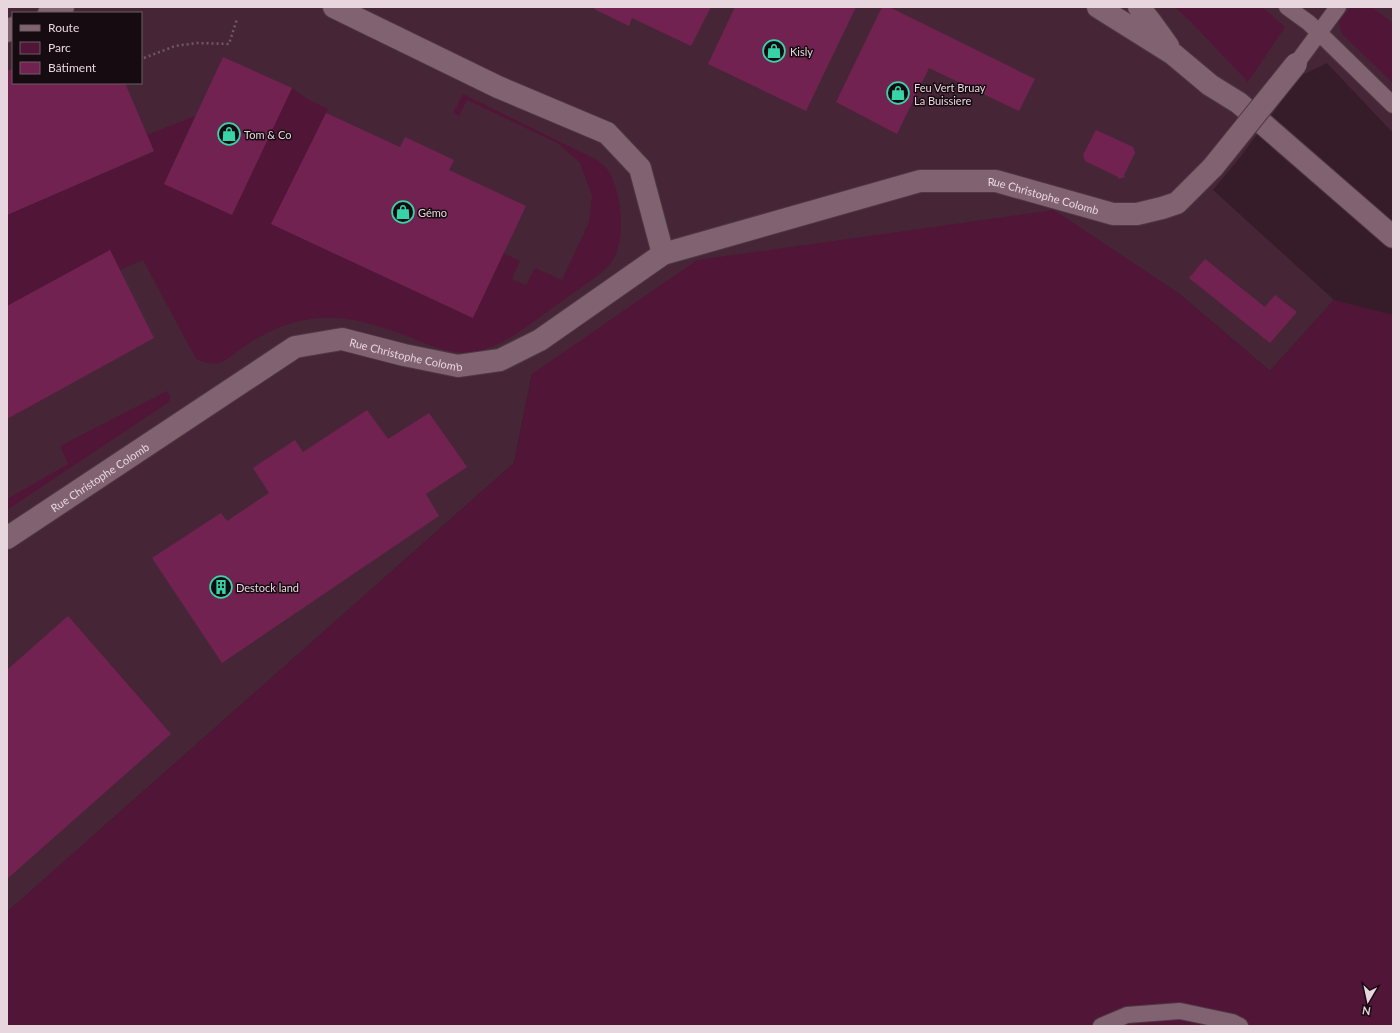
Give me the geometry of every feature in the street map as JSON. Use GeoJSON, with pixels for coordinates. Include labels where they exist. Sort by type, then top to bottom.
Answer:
{"type":"FeatureCollection","features":[{"type":"Feature","properties":{"kind":"street"},"geometry":{"type":"LineString","coordinates":[[51,12],[63,7]]}},
{"type":"Feature","properties":{"kind":"street"},"geometry":{"type":"LineString","coordinates":[[334,7],[498,87],[607,133],[640,168],[663,254]]}},
{"type":"Feature","properties":{"kind":"street"},"geometry":{"type":"LineString","coordinates":[[1098,7],[1173,54],[1210,85],[1239,103],[1393,237]]}},
{"type":"Feature","properties":{"kind":"street"},"geometry":{"type":"LineString","coordinates":[[1144,14],[1173,54]]}},
{"type":"Feature","properties":{"kind":"street","name":"Rue Christophe Colomb"},"geometry":{"type":"LineString","coordinates":[[7,538],[295,347],[342,339],[404,355],[458,366],[500,360],[540,340],[663,254],[920,181],[996,181],[1113,214],[1137,214],[1177,203],[1213,167],[1296,64]]}},
{"type":"Feature","properties":{"kind":"lane"},"geometry":{"type":"LineString","coordinates":[[1128,7],[1144,14]]}},
{"type":"Feature","properties":{"kind":"lane"},"geometry":{"type":"LineString","coordinates":[[1287,7],[1309,23],[1393,105]]}},
{"type":"Feature","properties":{"kind":"lane","name":"Rue Christophe Colomb"},"geometry":{"type":"LineString","coordinates":[[1296,64],[1338,7]]}},
{"type":"Feature","properties":{"kind":"lane"},"geometry":{"type":"LineString","coordinates":[[1101,1026],[1127,1015],[1180,1011],[1232,1022],[1240,1026]]}},
{"type":"Feature","properties":{"kind":"path"},"geometry":{"type":"LineString","coordinates":[[144,58],[175,46],[197,43],[229,44],[237,19]]}},
{"type":"Feature","properties":{"kind":"shaded area"},"geometry":{"type":"Polygon","coordinates":[[[7,7],[1393,7],[1393,133],[1327,63],[1300,76],[1241,156],[1213,190],[1334,300],[1270,371],[1177,292],[532,374],[514,463],[7,912],[7,7]]]}},
{"type":"Feature","properties":{"kind":"green space"},"geometry":{"type":"Polygon","coordinates":[[[1175,7],[1262,7],[1285,27],[1248,82],[1175,7]]]}},
{"type":"Feature","properties":{"kind":"green space"},"geometry":{"type":"Polygon","coordinates":[[[1351,7],[1372,7],[1393,23],[1393,83],[1343,35],[1339,21],[1351,7]]]}},
{"type":"Feature","properties":{"kind":"green space"},"geometry":{"type":"Polygon","coordinates":[[[292,88],[309,100],[328,109],[271,224],[472,318],[503,253],[520,261],[512,279],[526,285],[535,268],[562,280],[589,222],[592,196],[580,163],[559,144],[467,100],[459,116],[453,113],[463,94],[597,160],[608,170],[617,191],[621,216],[621,230],[616,254],[611,263],[600,274],[503,342],[483,350],[465,353],[442,349],[364,322],[338,318],[325,318],[311,319],[275,329],[242,348],[223,362],[213,364],[205,362],[196,359],[143,260],[120,270],[110,250],[7,306],[7,215],[153,152],[147,135],[195,116],[164,184],[232,215],[292,88]]]}},
{"type":"Feature","properties":{"kind":"green space"},"geometry":{"type":"Polygon","coordinates":[[[1054,210],[1177,292],[1270,371],[1334,300],[1393,315],[1393,1026],[7,1026],[7,912],[514,463],[532,374],[697,260],[1054,210]]]}},
{"type":"Feature","properties":{"kind":"green space"},"geometry":{"type":"Polygon","coordinates":[[[167,391],[170,397],[169,402],[7,510],[7,499],[68,464],[60,446],[167,391]]]}},
{"type":"Feature","properties":{"kind":"building"},"geometry":{"type":"Polygon","coordinates":[[[596,7],[711,7],[691,46],[632,18],[629,26],[594,9],[596,7]]]}},
{"type":"Feature","properties":{"kind":"building"},"geometry":{"type":"Polygon","coordinates":[[[735,7],[856,7],[806,111],[708,64],[735,7]]]}},
{"type":"Feature","properties":{"kind":"building"},"geometry":{"type":"Polygon","coordinates":[[[882,7],[889,7],[1035,79],[1019,111],[929,68],[897,134],[836,102],[882,7]]]}},
{"type":"Feature","properties":{"kind":"building"},"geometry":{"type":"Polygon","coordinates":[[[223,57],[292,88],[232,215],[164,184],[223,57]]]}},
{"type":"Feature","properties":{"kind":"building"},"geometry":{"type":"Polygon","coordinates":[[[12,69],[12,84],[125,84],[154,151],[7,215],[7,71],[12,69]]]}},
{"type":"Feature","properties":{"kind":"building"},"geometry":{"type":"Polygon","coordinates":[[[326,113],[400,147],[405,137],[454,160],[449,170],[526,206],[473,318],[271,224],[326,113]]]}},
{"type":"Feature","properties":{"kind":"building"},"geometry":{"type":"Polygon","coordinates":[[[1096,130],[1133,147],[1135,153],[1124,175],[1125,177],[1119,179],[1118,177],[1085,161],[1083,155],[1096,130]]]}},
{"type":"Feature","properties":{"kind":"building"},"geometry":{"type":"Polygon","coordinates":[[[110,250],[154,338],[7,419],[7,306],[110,250]]]}},
{"type":"Feature","properties":{"kind":"building"},"geometry":{"type":"Polygon","coordinates":[[[1205,259],[1265,307],[1275,295],[1297,312],[1270,343],[1189,278],[1205,259]]]}},
{"type":"Feature","properties":{"kind":"building"},"geometry":{"type":"Polygon","coordinates":[[[367,410],[388,439],[429,413],[467,467],[426,494],[439,516],[222,663],[152,558],[221,513],[227,521],[269,493],[253,468],[295,440],[303,452],[367,410]]]}},
{"type":"Feature","properties":{"kind":"building"},"geometry":{"type":"Polygon","coordinates":[[[68,616],[171,734],[7,879],[7,670],[68,616]]]}},
{"type":"Feature","properties":{"kind":"place","name":"Kisly"},"geometry":{"type":"Point","coordinates":[774,51]}},
{"type":"Feature","properties":{"kind":"place","name":"Feu Vert Bruay La Buissiere"},"geometry":{"type":"Point","coordinates":[898,93]}},
{"type":"Feature","properties":{"kind":"place","name":"Tom & Co"},"geometry":{"type":"Point","coordinates":[229,134]}},
{"type":"Feature","properties":{"kind":"place","name":"Gémo"},"geometry":{"type":"Point","coordinates":[403,212]}},
{"type":"Feature","properties":{"kind":"place","name":"Destock land"},"geometry":{"type":"Point","coordinates":[221,587]}}]}
